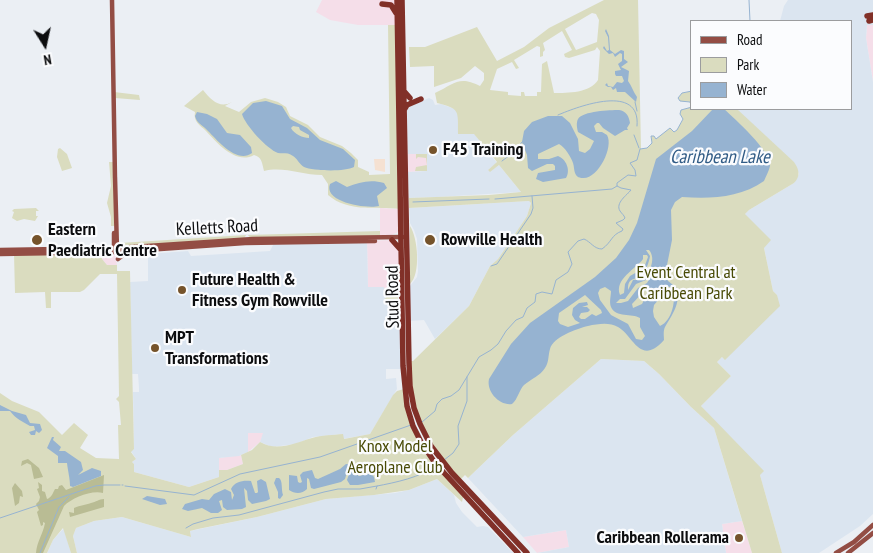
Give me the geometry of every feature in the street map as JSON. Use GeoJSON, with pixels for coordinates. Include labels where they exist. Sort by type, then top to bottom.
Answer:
{"type":"FeatureCollection","features":[{"type":"Feature","properties":{"kind":"highway","name":"Stud Road"},"geometry":{"type":"LineString","coordinates":[[396,0],[403,237],[410,382],[417,425],[421,442],[518,553]]}},
{"type":"Feature","properties":{"kind":"highway","name":"Stud Road"},"geometry":{"type":"LineString","coordinates":[[402,0],[404,110],[403,237],[401,250],[404,381],[410,418],[417,425]]}},
{"type":"Feature","properties":{"kind":"highway"},"geometry":{"type":"LineString","coordinates":[[386,1],[397,14]]}},
{"type":"Feature","properties":{"kind":"highway"},"geometry":{"type":"LineString","coordinates":[[403,90],[410,98]]}},
{"type":"Feature","properties":{"kind":"highway"},"geometry":{"type":"LineString","coordinates":[[404,110],[407,106],[421,99]]}},
{"type":"Feature","properties":{"kind":"highway"},"geometry":{"type":"LineString","coordinates":[[390,239],[401,250]]}},
{"type":"Feature","properties":{"kind":"highway","name":"Stud Road"},"geometry":{"type":"LineString","coordinates":[[439,463],[525,552]]}},
{"type":"Feature","properties":{"kind":"highway"},"geometry":{"type":"LineString","coordinates":[[481,505],[494,508],[494,518]]}},
{"type":"Feature","properties":{"kind":"main road"},"geometry":{"type":"LineString","coordinates":[[112,0],[116,250]]}},
{"type":"Feature","properties":{"kind":"main road"},"geometry":{"type":"LineString","coordinates":[[390,239],[403,237]]}},
{"type":"Feature","properties":{"kind":"main road","name":"Kelletts Road"},"geometry":{"type":"LineString","coordinates":[[0,250],[102,248],[128,251],[403,237]]}},
{"type":"Feature","properties":{"kind":"main road"},"geometry":{"type":"LineString","coordinates":[[115,239],[124,248]]}},
{"type":"Feature","properties":{"kind":"main road"},"geometry":{"type":"LineString","coordinates":[[102,248],[115,239]]}},
{"type":"Feature","properties":{"kind":"main road","name":"Kelletts Road"},"geometry":{"type":"LineString","coordinates":[[0,254],[116,250],[245,239],[390,239]]}},
{"type":"Feature","properties":{"kind":"main road"},"geometry":{"type":"LineString","coordinates":[[118,259],[128,251]]}},
{"type":"Feature","properties":{"kind":"main road"},"geometry":{"type":"LineString","coordinates":[[836,553],[854,542],[873,525]]}},
{"type":"Feature","properties":{"kind":"main road"},"geometry":{"type":"LineString","coordinates":[[848,553],[873,533]]}},
{"type":"Feature","properties":{"kind":"shaded area"},"geometry":{"type":"Polygon","coordinates":[[[322,0],[397,0],[397,25],[358,25],[330,20],[316,12],[322,0]]]}},
{"type":"Feature","properties":{"kind":"shaded area"},"geometry":{"type":"Polygon","coordinates":[[[788,0],[873,0],[873,25],[867,25],[866,38],[873,82],[873,514],[860,526],[819,553],[782,553],[760,475],[701,406],[731,376],[717,362],[722,357],[725,359],[769,317],[777,295],[773,291],[764,248],[745,214],[794,183],[799,174],[795,164],[738,110],[853,110],[853,20],[780,20],[784,6],[788,0]]]}},
{"type":"Feature","properties":{"kind":"shaded area"},"geometry":{"type":"Polygon","coordinates":[[[867,25],[873,25],[873,82],[866,38],[867,25]]]}},
{"type":"Feature","properties":{"kind":"shaded area"},"geometry":{"type":"Polygon","coordinates":[[[429,98],[433,100],[435,105],[441,104],[455,109],[497,163],[488,170],[490,171],[499,165],[521,192],[409,198],[408,172],[427,171],[427,154],[408,154],[407,110],[409,107],[429,98]]]}},
{"type":"Feature","properties":{"kind":"shaded area"},"geometry":{"type":"Polygon","coordinates":[[[408,154],[427,154],[427,171],[408,172],[408,154]]]}},
{"type":"Feature","properties":{"kind":"shaded area"},"geometry":{"type":"Polygon","coordinates":[[[374,159],[385,159],[385,172],[375,170],[374,159]]]}},
{"type":"Feature","properties":{"kind":"shaded area"},"geometry":{"type":"Polygon","coordinates":[[[529,201],[531,203],[527,216],[498,259],[490,266],[469,306],[435,339],[424,320],[408,321],[410,286],[417,277],[418,271],[417,239],[410,223],[409,208],[529,201]]]}},
{"type":"Feature","properties":{"kind":"shaded area"},"geometry":{"type":"Polygon","coordinates":[[[380,208],[400,209],[400,231],[380,238],[380,208]]]}},
{"type":"Feature","properties":{"kind":"shaded area"},"geometry":{"type":"Polygon","coordinates":[[[392,240],[399,248],[402,293],[384,293],[384,287],[368,287],[367,241],[392,240]]]}},
{"type":"Feature","properties":{"kind":"shaded area"},"geometry":{"type":"Polygon","coordinates":[[[367,241],[368,287],[384,287],[385,293],[402,293],[403,369],[386,369],[386,379],[396,378],[397,389],[370,434],[343,439],[343,434],[313,437],[296,444],[272,447],[260,442],[263,433],[248,433],[248,452],[239,456],[219,458],[219,477],[189,487],[134,472],[134,464],[132,462],[136,459],[131,451],[134,449],[133,392],[139,392],[139,388],[138,374],[132,374],[130,282],[148,281],[148,254],[188,251],[191,256],[270,251],[274,243],[367,241]]]}},
{"type":"Feature","properties":{"kind":"shaded area"},"geometry":{"type":"Polygon","coordinates":[[[102,252],[115,252],[117,265],[107,265],[102,259],[102,252]]]}},
{"type":"Feature","properties":{"kind":"shaded area"},"geometry":{"type":"Polygon","coordinates":[[[601,359],[644,361],[714,428],[742,521],[722,524],[726,553],[537,553],[569,547],[566,530],[523,537],[468,478],[513,435],[601,359]]]}},
{"type":"Feature","properties":{"kind":"shaded area"},"geometry":{"type":"Polygon","coordinates":[[[247,433],[264,433],[260,442],[248,452],[247,433]]]}},
{"type":"Feature","properties":{"kind":"shaded area"},"geometry":{"type":"Polygon","coordinates":[[[241,455],[243,464],[227,470],[219,470],[219,458],[241,455]]]}},
{"type":"Feature","properties":{"kind":"shaded area"},"geometry":{"type":"Polygon","coordinates":[[[437,479],[454,495],[456,503],[462,512],[477,527],[488,527],[513,553],[77,553],[73,536],[76,528],[94,521],[122,517],[191,537],[190,531],[257,517],[326,499],[395,493],[409,490],[437,479]]]}},
{"type":"Feature","properties":{"kind":"shaded area"},"geometry":{"type":"Polygon","coordinates":[[[742,521],[752,553],[726,553],[722,524],[742,521]]]}},
{"type":"Feature","properties":{"kind":"shaded area"},"geometry":{"type":"Polygon","coordinates":[[[64,528],[71,553],[47,553],[53,540],[64,528]]]}},
{"type":"Feature","properties":{"kind":"shaded area"},"geometry":{"type":"Polygon","coordinates":[[[566,530],[569,547],[537,553],[523,537],[566,530]]]}},
{"type":"Feature","properties":{"kind":"green space","name":"Event Central at Caribbean Park"},"geometry":{"type":"Polygon","coordinates":[[[604,0],[638,0],[641,149],[647,148],[652,143],[651,136],[654,136],[656,139],[670,128],[674,132],[677,130],[683,119],[680,114],[681,110],[690,108],[690,110],[738,110],[794,162],[797,167],[798,175],[794,183],[745,214],[771,240],[764,248],[773,291],[777,295],[780,306],[725,360],[722,357],[717,362],[731,376],[701,406],[764,471],[760,475],[782,553],[752,553],[714,428],[644,361],[601,359],[513,435],[468,478],[465,475],[459,481],[440,459],[414,408],[409,361],[413,361],[469,306],[490,266],[498,259],[527,216],[531,203],[529,201],[409,208],[409,198],[521,192],[499,165],[490,172],[488,170],[497,162],[474,134],[458,134],[458,120],[454,109],[437,103],[435,93],[462,81],[480,86],[484,80],[484,73],[475,66],[461,78],[434,87],[434,66],[410,67],[409,47],[425,47],[477,27],[497,61],[524,47],[549,28],[604,0]],[[592,13],[565,29],[576,50],[597,42],[599,20],[596,14],[592,13]],[[562,31],[543,43],[545,50],[543,56],[540,57],[540,47],[537,46],[514,60],[519,68],[516,69],[512,62],[497,69],[490,90],[508,92],[508,95],[521,96],[521,92],[524,92],[525,96],[537,96],[537,92],[541,92],[542,64],[547,61],[554,93],[566,93],[590,88],[598,80],[600,51],[597,47],[595,50],[569,58],[565,57],[564,54],[572,50],[562,31]]]}},
{"type":"Feature","properties":{"kind":"green space"},"geometry":{"type":"Polygon","coordinates":[[[388,25],[397,25],[400,209],[354,207],[336,201],[328,195],[328,184],[322,175],[285,170],[264,171],[259,157],[254,155],[240,157],[221,147],[198,123],[195,118],[195,112],[184,106],[203,90],[220,104],[232,102],[225,106],[239,112],[251,102],[265,98],[278,102],[286,107],[290,116],[308,125],[320,137],[342,146],[351,153],[358,160],[358,167],[369,172],[369,175],[390,174],[388,25]]]}},
{"type":"Feature","properties":{"kind":"green space"},"geometry":{"type":"Polygon","coordinates":[[[690,91],[690,102],[680,101],[678,98],[682,93],[690,91]]]}},
{"type":"Feature","properties":{"kind":"green space"},"geometry":{"type":"Polygon","coordinates":[[[114,92],[139,95],[140,100],[115,98],[114,92]]]}},
{"type":"Feature","properties":{"kind":"green space"},"geometry":{"type":"Polygon","coordinates":[[[60,148],[67,154],[72,168],[62,171],[57,157],[58,149],[60,148]]]}},
{"type":"Feature","properties":{"kind":"green space"},"geometry":{"type":"Polygon","coordinates":[[[416,154],[427,154],[427,165],[426,158],[418,157],[416,159],[416,154]]]}},
{"type":"Feature","properties":{"kind":"green space"},"geometry":{"type":"Polygon","coordinates":[[[109,162],[114,162],[116,201],[114,226],[111,226],[111,217],[107,203],[111,186],[109,162]]]}},
{"type":"Feature","properties":{"kind":"green space"},"geometry":{"type":"Polygon","coordinates":[[[427,165],[427,171],[415,171],[416,167],[427,165]]]}},
{"type":"Feature","properties":{"kind":"green space"},"geometry":{"type":"Polygon","coordinates":[[[36,208],[39,211],[36,211],[36,216],[38,216],[35,221],[24,219],[17,221],[12,218],[14,212],[12,211],[14,209],[36,208]]]}},
{"type":"Feature","properties":{"kind":"green space"},"geometry":{"type":"Polygon","coordinates":[[[410,226],[415,239],[417,264],[416,272],[410,284],[410,226]]]}},
{"type":"Feature","properties":{"kind":"green space"},"geometry":{"type":"Polygon","coordinates":[[[380,231],[380,238],[250,238],[248,235],[380,231]]]}},
{"type":"Feature","properties":{"kind":"green space"},"geometry":{"type":"Polygon","coordinates":[[[246,235],[244,239],[122,246],[120,243],[246,235]]]}},
{"type":"Feature","properties":{"kind":"green space","name":"Knox Model Aeroplane Club"},"geometry":{"type":"Polygon","coordinates":[[[102,252],[102,259],[107,265],[117,265],[117,271],[130,271],[134,449],[131,452],[136,459],[132,462],[134,464],[134,472],[189,487],[219,477],[219,470],[227,470],[243,464],[241,455],[252,450],[260,442],[266,445],[279,446],[324,436],[343,434],[344,439],[370,434],[393,395],[397,391],[404,389],[407,406],[426,450],[464,493],[462,502],[437,479],[409,490],[326,499],[257,517],[198,529],[190,531],[191,537],[122,517],[94,521],[76,528],[73,536],[77,553],[71,553],[63,528],[53,540],[47,553],[0,553],[0,393],[12,401],[39,412],[62,435],[74,423],[88,435],[80,448],[96,458],[119,459],[118,425],[121,425],[119,402],[116,399],[119,396],[117,274],[100,274],[80,292],[51,292],[51,308],[46,308],[45,292],[15,293],[14,254],[102,252]]]}},
{"type":"Feature","properties":{"kind":"green space"},"geometry":{"type":"Polygon","coordinates":[[[386,293],[398,293],[398,320],[391,319],[393,319],[393,299],[384,299],[386,298],[386,293]]]}},
{"type":"Feature","properties":{"kind":"green space"},"geometry":{"type":"Polygon","coordinates":[[[28,459],[39,468],[43,477],[34,479],[31,465],[27,463],[21,466],[22,461],[28,459]]]}},
{"type":"Feature","properties":{"kind":"green space"},"geometry":{"type":"Polygon","coordinates":[[[104,475],[103,493],[82,495],[64,506],[43,553],[36,553],[45,523],[43,522],[41,526],[37,512],[39,510],[36,504],[40,497],[37,489],[39,488],[38,482],[42,485],[42,491],[45,492],[47,499],[59,486],[62,485],[66,490],[104,475]]]}},
{"type":"Feature","properties":{"kind":"green space"},"geometry":{"type":"Polygon","coordinates":[[[15,483],[22,491],[23,497],[20,496],[19,503],[15,506],[12,488],[15,483]]]}},
{"type":"Feature","properties":{"kind":"green space"},"geometry":{"type":"Polygon","coordinates":[[[104,499],[104,507],[70,517],[69,512],[74,513],[74,508],[104,499]]]}},
{"type":"Feature","properties":{"kind":"water"},"geometry":{"type":"Polygon","coordinates":[[[606,29],[609,36],[610,50],[615,54],[621,50],[624,51],[624,59],[628,62],[621,67],[629,71],[628,81],[637,97],[636,102],[625,92],[617,92],[616,88],[613,90],[605,85],[607,83],[608,86],[613,87],[617,82],[622,83],[624,81],[622,76],[616,76],[615,74],[615,71],[621,70],[618,64],[622,61],[622,54],[620,53],[615,57],[613,53],[609,54],[603,48],[604,46],[607,51],[609,50],[606,29]]]}},
{"type":"Feature","properties":{"kind":"water"},"geometry":{"type":"Polygon","coordinates":[[[266,101],[282,106],[290,119],[307,128],[320,140],[343,149],[355,160],[354,167],[337,170],[308,168],[302,166],[291,155],[273,151],[257,136],[244,119],[242,114],[253,103],[266,101]],[[293,126],[291,128],[299,135],[309,138],[309,135],[300,130],[299,127],[293,126]]]}},
{"type":"Feature","properties":{"kind":"water","name":"Caribbean Lake"},"geometry":{"type":"Polygon","coordinates":[[[712,110],[725,110],[759,144],[769,160],[770,166],[764,181],[745,191],[714,197],[682,197],[675,202],[671,210],[672,240],[665,275],[668,281],[677,288],[678,299],[675,309],[664,329],[664,340],[656,348],[643,350],[615,325],[600,324],[577,329],[560,337],[552,345],[543,371],[524,385],[512,404],[503,403],[492,393],[489,379],[511,344],[530,323],[595,277],[616,258],[629,240],[637,223],[656,159],[692,131],[712,110]],[[646,250],[650,256],[648,264],[641,276],[630,281],[628,290],[633,280],[645,276],[650,269],[652,257],[649,250],[646,250]],[[643,255],[643,259],[623,279],[619,289],[620,295],[624,293],[625,284],[630,276],[644,268],[647,255],[643,255]],[[652,271],[646,280],[636,284],[625,299],[620,299],[616,303],[628,301],[638,288],[647,283],[653,273],[652,271]],[[665,285],[660,298],[654,305],[653,311],[654,317],[660,326],[668,320],[674,304],[672,288],[665,285]],[[605,287],[600,289],[598,293],[600,300],[611,315],[628,324],[636,339],[642,340],[645,336],[640,327],[640,318],[617,313],[611,307],[611,291],[605,287]],[[645,290],[632,304],[633,308],[642,304],[648,292],[647,290],[645,290]],[[585,295],[559,313],[558,321],[560,324],[568,327],[580,323],[572,315],[573,308],[579,303],[587,302],[588,305],[582,307],[587,307],[590,310],[581,313],[579,317],[581,319],[585,319],[592,314],[596,316],[602,313],[585,295]]]}},
{"type":"Feature","properties":{"kind":"water"},"geometry":{"type":"Polygon","coordinates":[[[624,111],[628,116],[630,123],[627,128],[628,130],[615,136],[599,123],[594,126],[596,132],[602,132],[607,135],[609,140],[603,161],[594,173],[589,177],[580,178],[575,173],[569,155],[559,144],[538,154],[538,159],[561,157],[568,168],[566,178],[543,182],[536,179],[538,173],[555,170],[555,166],[547,164],[532,171],[528,168],[527,155],[522,142],[524,131],[532,122],[548,116],[562,116],[570,123],[578,139],[579,151],[585,153],[590,149],[594,141],[578,132],[578,119],[585,114],[624,111]]]}},
{"type":"Feature","properties":{"kind":"water"},"geometry":{"type":"Polygon","coordinates":[[[197,112],[217,119],[227,133],[240,135],[251,147],[252,153],[240,156],[228,150],[197,121],[195,116],[197,112]]]}},
{"type":"Feature","properties":{"kind":"water"},"geometry":{"type":"Polygon","coordinates":[[[336,181],[347,187],[374,181],[384,183],[387,188],[377,196],[379,206],[356,205],[339,200],[333,195],[330,190],[330,184],[336,181]]]}},
{"type":"Feature","properties":{"kind":"water"},"geometry":{"type":"Polygon","coordinates":[[[0,405],[26,415],[30,423],[40,424],[42,430],[39,433],[36,431],[35,435],[31,435],[29,432],[35,430],[34,426],[22,422],[10,411],[0,411],[0,405]]]}},
{"type":"Feature","properties":{"kind":"water"},"geometry":{"type":"Polygon","coordinates":[[[52,437],[61,447],[59,451],[65,451],[81,462],[83,470],[78,475],[92,468],[101,471],[101,476],[73,487],[70,486],[67,463],[58,463],[58,456],[47,448],[52,437]]]}},
{"type":"Feature","properties":{"kind":"water"},"geometry":{"type":"Polygon","coordinates":[[[346,464],[354,465],[359,476],[371,473],[375,482],[350,485],[347,480],[349,474],[347,472],[345,479],[341,482],[314,489],[311,488],[307,478],[307,489],[305,491],[298,493],[289,490],[289,475],[297,476],[300,483],[302,482],[300,475],[303,472],[312,470],[315,478],[318,479],[340,469],[346,464]]]}},
{"type":"Feature","properties":{"kind":"water"},"geometry":{"type":"Polygon","coordinates":[[[276,478],[280,479],[281,483],[283,495],[280,499],[278,498],[278,492],[274,483],[276,478]]]}},
{"type":"Feature","properties":{"kind":"water"},"geometry":{"type":"Polygon","coordinates":[[[261,479],[266,482],[270,499],[266,501],[252,504],[248,500],[247,491],[244,488],[246,507],[242,509],[227,510],[223,507],[222,500],[219,501],[222,510],[218,513],[211,513],[202,508],[188,511],[182,509],[185,504],[202,499],[209,500],[214,494],[225,489],[231,492],[232,500],[234,495],[231,489],[235,484],[243,481],[251,481],[255,493],[257,493],[257,481],[261,479]]]}},
{"type":"Feature","properties":{"kind":"water"},"geometry":{"type":"Polygon","coordinates":[[[147,496],[165,499],[167,504],[160,505],[142,499],[147,496]]]}},
{"type":"Feature","properties":{"kind":"waterway"},"geometry":{"type":"LineString","coordinates":[[749,0],[750,20]]}},
{"type":"Feature","properties":{"kind":"waterway"},"geometry":{"type":"LineString","coordinates":[[690,91],[682,93],[678,98],[680,101],[690,102]]}},
{"type":"Feature","properties":{"kind":"waterway"},"geometry":{"type":"LineString","coordinates":[[558,115],[593,103],[619,101],[629,105],[636,113],[637,126]]}},
{"type":"Feature","properties":{"kind":"waterway"},"geometry":{"type":"LineString","coordinates":[[635,102],[637,111]]}},
{"type":"Feature","properties":{"kind":"waterway"},"geometry":{"type":"LineString","coordinates":[[422,422],[435,411],[437,404],[442,399],[451,396],[459,390],[479,357],[498,344],[516,320],[523,317],[527,308],[535,302],[536,294],[542,292],[552,294],[556,280],[568,272],[572,264],[568,252],[578,241],[584,239],[597,248],[602,249],[622,231],[623,229],[616,223],[625,218],[620,211],[619,205],[631,190],[621,188],[617,186],[617,183],[628,175],[636,176],[635,170],[630,163],[637,160],[640,149],[647,148],[652,143],[651,136],[654,136],[656,139],[670,128],[674,132],[677,130],[683,119],[680,114],[681,110],[690,108]]}},
{"type":"Feature","properties":{"kind":"waterway"},"geometry":{"type":"LineString","coordinates":[[634,135],[639,148]]}},
{"type":"Feature","properties":{"kind":"waterway"},"geometry":{"type":"LineString","coordinates":[[512,153],[523,141]]}},
{"type":"Feature","properties":{"kind":"waterway"},"geometry":{"type":"LineString","coordinates":[[502,161],[510,155]]}},
{"type":"Feature","properties":{"kind":"waterway"},"geometry":{"type":"LineString","coordinates":[[495,199],[612,189],[617,186]]}},
{"type":"Feature","properties":{"kind":"waterway"},"geometry":{"type":"LineString","coordinates":[[491,266],[497,264],[531,214],[533,208],[532,196]]}},
{"type":"Feature","properties":{"kind":"waterway"},"geometry":{"type":"LineString","coordinates":[[413,202],[489,199]]}},
{"type":"Feature","properties":{"kind":"waterway"},"geometry":{"type":"LineString","coordinates":[[444,460],[453,453],[459,444],[458,426],[467,401],[467,377]]}},
{"type":"Feature","properties":{"kind":"waterway"},"geometry":{"type":"LineString","coordinates":[[125,486],[194,495],[240,474],[320,457],[411,425]]}},
{"type":"Feature","properties":{"kind":"waterway"},"geometry":{"type":"LineString","coordinates":[[376,489],[377,486],[423,473],[434,466]]}},
{"type":"Feature","properties":{"kind":"waterway"},"geometry":{"type":"LineString","coordinates":[[0,518],[95,486],[120,485]]}},
{"type":"Feature","properties":{"kind":"waterway"},"geometry":{"type":"LineString","coordinates":[[186,528],[213,518],[239,515],[324,492],[377,486]]}},
{"type":"Feature","properties":{"kind":"waterway"},"geometry":{"type":"LineString","coordinates":[[40,553],[59,507],[69,497]]}},
{"type":"Feature","properties":{"kind":"place","name":"F45 Training"},"geometry":{"type":"Point","coordinates":[433,150]}},
{"type":"Feature","properties":{"kind":"place","name":"Eastern Paediatric Centre"},"geometry":{"type":"Point","coordinates":[37,240]}},
{"type":"Feature","properties":{"kind":"place","name":"Rowville Health"},"geometry":{"type":"Point","coordinates":[430,240]}},
{"type":"Feature","properties":{"kind":"place","name":"Future Health & Fitness Gym Rowville"},"geometry":{"type":"Point","coordinates":[182,290]}},
{"type":"Feature","properties":{"kind":"place","name":"MPT Transformations"},"geometry":{"type":"Point","coordinates":[155,348]}},
{"type":"Feature","properties":{"kind":"place","name":"Caribbean Rollerama"},"geometry":{"type":"Point","coordinates":[739,538]}}]}
